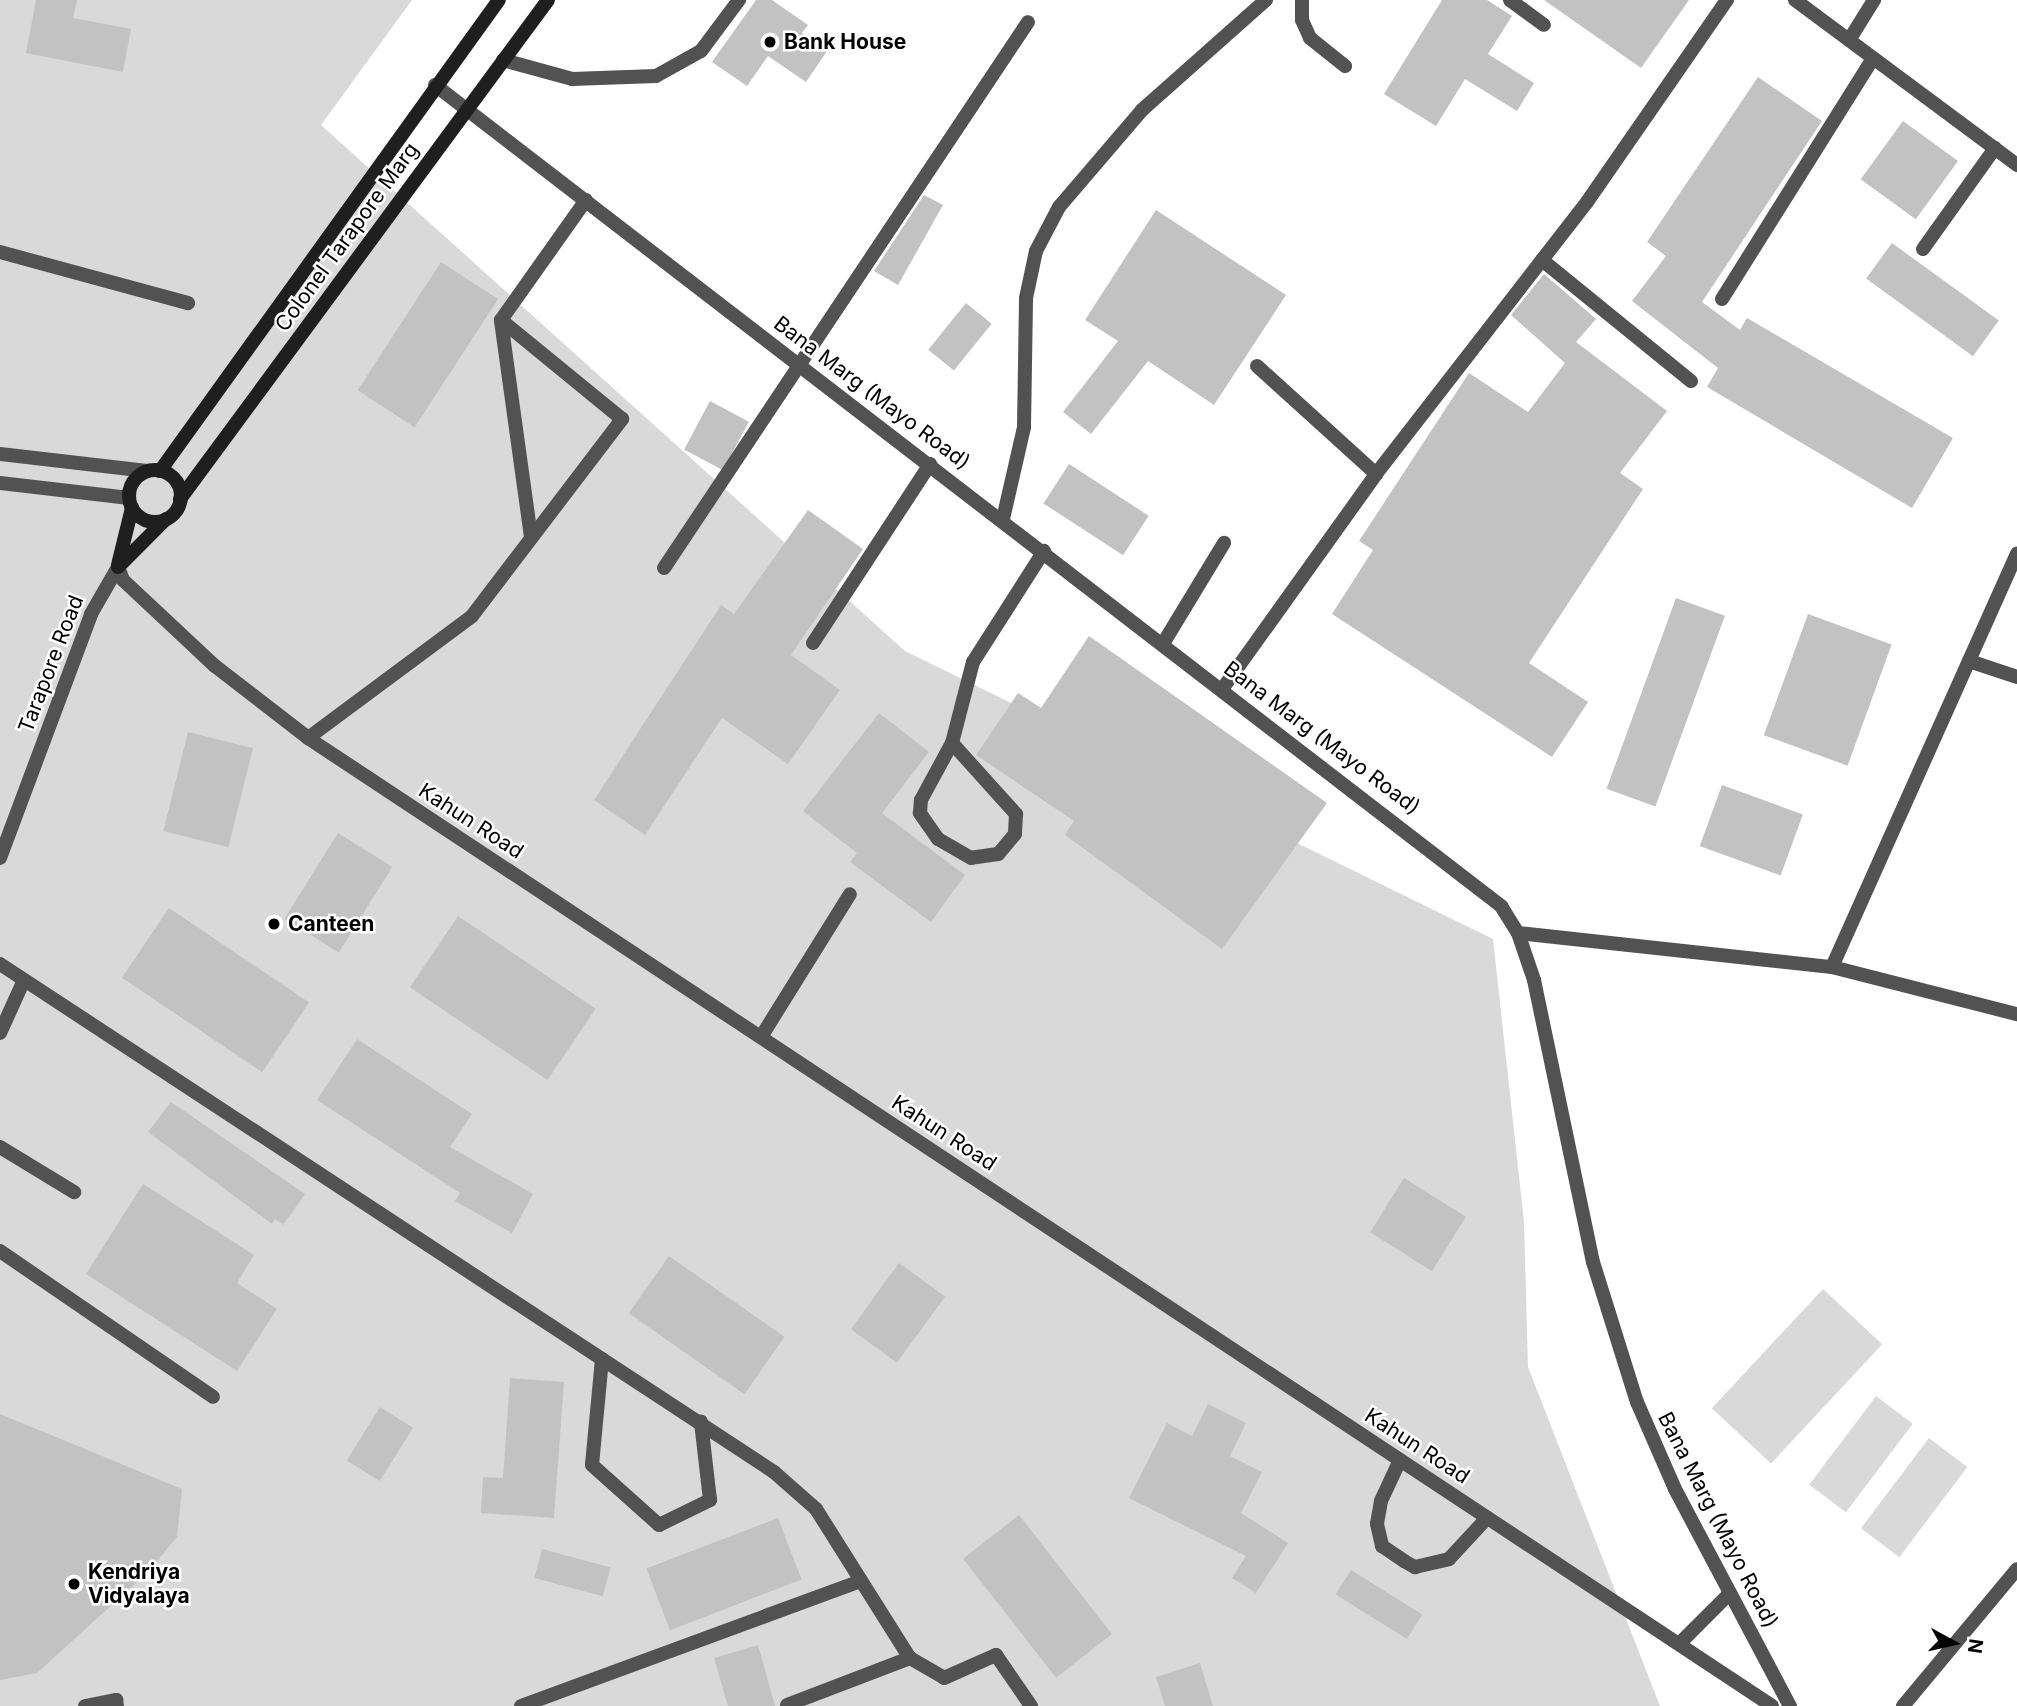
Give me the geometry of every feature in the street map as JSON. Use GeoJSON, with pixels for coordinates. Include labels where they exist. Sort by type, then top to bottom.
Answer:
{"type":"FeatureCollection","features":[{"type":"Feature","properties":{"kind":"main road","name":"Colonel Tarapore Marg"},"geometry":{"type":"LineString","coordinates":[[154,471],[499,0]]}},
{"type":"Feature","properties":{"kind":"main road","name":"Colonel Tarapore Marg"},"geometry":{"type":"LineString","coordinates":[[180,499],[548,0]]}},
{"type":"Feature","properties":{"kind":"main road"},"geometry":{"type":"LineString","coordinates":[[154,471],[177,482],[180,499],[166,519],[118,566],[133,482],[154,471]]}},
{"type":"Feature","properties":{"kind":"main road"},"geometry":{"type":"LineString","coordinates":[[131,503],[150,522],[166,519]]}},
{"type":"Feature","properties":{"kind":"street"},"geometry":{"type":"LineString","coordinates":[[503,60],[572,79],[656,76],[701,51],[739,0]]}},
{"type":"Feature","properties":{"kind":"street"},"geometry":{"type":"LineString","coordinates":[[1003,519],[1024,427],[1026,298],[1035,251],[1059,207],[1142,110],[1266,0]]}},
{"type":"Feature","properties":{"kind":"street"},"geometry":{"type":"LineString","coordinates":[[1302,0],[1302,20],[1310,38],[1345,66]]}},
{"type":"Feature","properties":{"kind":"street"},"geometry":{"type":"LineString","coordinates":[[1510,0],[1544,25]]}},
{"type":"Feature","properties":{"kind":"street"},"geometry":{"type":"LineString","coordinates":[[1223,688],[1376,474],[1542,260],[1727,0]]}},
{"type":"Feature","properties":{"kind":"street"},"geometry":{"type":"LineString","coordinates":[[1795,0],[1851,37],[1873,58],[2017,165]]}},
{"type":"Feature","properties":{"kind":"street"},"geometry":{"type":"LineString","coordinates":[[1851,37],[1874,0]]}},
{"type":"Feature","properties":{"kind":"street"},"geometry":{"type":"LineString","coordinates":[[664,568],[803,367],[1028,22]]}},
{"type":"Feature","properties":{"kind":"street"},"geometry":{"type":"LineString","coordinates":[[1722,299],[1873,58]]}},
{"type":"Feature","properties":{"kind":"street","name":"Bana Marg (Mayo Road)"},"geometry":{"type":"LineString","coordinates":[[435,85],[1480,886],[1518,933],[1534,980],[1593,1262],[1621,1353],[1675,1489],[1790,1706]]}},
{"type":"Feature","properties":{"kind":"street"},"geometry":{"type":"LineString","coordinates":[[1923,249],[1995,148]]}},
{"type":"Feature","properties":{"kind":"street"},"geometry":{"type":"LineString","coordinates":[[531,537],[501,320],[586,200]]}},
{"type":"Feature","properties":{"kind":"street"},"geometry":{"type":"LineString","coordinates":[[0,252],[188,303]]}},
{"type":"Feature","properties":{"kind":"street"},"geometry":{"type":"LineString","coordinates":[[1542,260],[1691,381]]}},
{"type":"Feature","properties":{"kind":"street"},"geometry":{"type":"LineString","coordinates":[[308,738],[472,616],[622,419],[501,320]]}},
{"type":"Feature","properties":{"kind":"street"},"geometry":{"type":"LineString","coordinates":[[1257,366],[1376,474]]}},
{"type":"Feature","properties":{"kind":"street"},"geometry":{"type":"LineString","coordinates":[[0,454],[154,471]]}},
{"type":"Feature","properties":{"kind":"street"},"geometry":{"type":"LineString","coordinates":[[813,643],[930,464]]}},
{"type":"Feature","properties":{"kind":"street"},"geometry":{"type":"LineString","coordinates":[[0,484],[131,503]]}},
{"type":"Feature","properties":{"kind":"street"},"geometry":{"type":"LineString","coordinates":[[1164,642],[1224,543]]}},
{"type":"Feature","properties":{"kind":"street"},"geometry":{"type":"LineString","coordinates":[[952,743],[1016,814],[1015,834],[998,854],[984,858],[962,853],[938,839],[920,813],[930,778],[952,743],[973,662],[1044,551]]}},
{"type":"Feature","properties":{"kind":"street"},"geometry":{"type":"LineString","coordinates":[[1832,967],[2017,553]]}},
{"type":"Feature","properties":{"kind":"street","name":"Kahun Road"},"geometry":{"type":"LineString","coordinates":[[118,566],[123,580],[215,666],[308,738],[1772,1706]]}},
{"type":"Feature","properties":{"kind":"street","name":"Tarapore Road"},"geometry":{"type":"LineString","coordinates":[[0,858],[90,614],[118,566]]}},
{"type":"Feature","properties":{"kind":"street"},"geometry":{"type":"LineString","coordinates":[[1969,661],[2017,677]]}},
{"type":"Feature","properties":{"kind":"street"},"geometry":{"type":"LineString","coordinates":[[761,1037],[850,894]]}},
{"type":"Feature","properties":{"kind":"street"},"geometry":{"type":"LineString","coordinates":[[1518,933],[1832,967],[2017,1014]]}},
{"type":"Feature","properties":{"kind":"street"},"geometry":{"type":"LineString","coordinates":[[0,964],[701,1422],[798,1490],[911,1658],[944,1678],[996,1655],[1031,1706]]}},
{"type":"Feature","properties":{"kind":"street"},"geometry":{"type":"LineString","coordinates":[[0,1032],[24,980]]}},
{"type":"Feature","properties":{"kind":"street"},"geometry":{"type":"LineString","coordinates":[[0,1147],[74,1192]]}},
{"type":"Feature","properties":{"kind":"street"},"geometry":{"type":"LineString","coordinates":[[0,1251],[213,1396]]}},
{"type":"Feature","properties":{"kind":"street"},"geometry":{"type":"LineString","coordinates":[[603,1359],[592,1465],[659,1525],[710,1500],[701,1422]]}},
{"type":"Feature","properties":{"kind":"street"},"geometry":{"type":"LineString","coordinates":[[1400,1460],[1381,1501],[1377,1524],[1382,1546],[1404,1561],[1415,1566],[1449,1559],[1488,1518]]}},
{"type":"Feature","properties":{"kind":"street"},"geometry":{"type":"LineString","coordinates":[[1903,1706],[2017,1569]]}},
{"type":"Feature","properties":{"kind":"street"},"geometry":{"type":"LineString","coordinates":[[521,1706],[861,1581]]}},
{"type":"Feature","properties":{"kind":"street"},"geometry":{"type":"LineString","coordinates":[[1678,1644],[1730,1593]]}},
{"type":"Feature","properties":{"kind":"street"},"geometry":{"type":"LineString","coordinates":[[787,1705],[911,1658]]}},
{"type":"Feature","properties":{"kind":"street"},"geometry":{"type":"LineString","coordinates":[[85,1706],[116,1700],[117,1706]]}},
{"type":"Feature","properties":{"kind":"shaded area"},"geometry":{"type":"Polygon","coordinates":[[[0,0],[412,0],[321,125],[905,651],[1493,939],[1524,1222],[1528,1367],[1660,1706],[0,1706],[0,0]]]}},
{"type":"Feature","properties":{"kind":"shaded area"},"geometry":{"type":"Polygon","coordinates":[[[1823,1289],[1882,1344],[1771,1463],[1712,1408],[1823,1289]]]}},
{"type":"Feature","properties":{"kind":"shaded area"},"geometry":{"type":"Polygon","coordinates":[[[1876,1396],[1913,1424],[1846,1512],[1809,1485],[1876,1396]]]}},
{"type":"Feature","properties":{"kind":"shaded area"},"geometry":{"type":"Polygon","coordinates":[[[1929,1438],[1967,1467],[1899,1557],[1861,1528],[1929,1438]]]}},
{"type":"Feature","properties":{"kind":"building"},"geometry":{"type":"Polygon","coordinates":[[[36,0],[77,0],[73,18],[131,29],[123,72],[26,53],[36,0]]]}},
{"type":"Feature","properties":{"kind":"building","name":"Bank House"},"geometry":{"type":"Polygon","coordinates":[[[756,0],[772,0],[808,25],[802,33],[827,51],[806,82],[768,56],[747,86],[712,62],[756,0]]]}},
{"type":"Feature","properties":{"kind":"building"},"geometry":{"type":"Polygon","coordinates":[[[1442,0],[1487,0],[1512,16],[1488,54],[1534,83],[1517,111],[1465,79],[1436,126],[1384,94],[1442,0]]]}},
{"type":"Feature","properties":{"kind":"building"},"geometry":{"type":"Polygon","coordinates":[[[1544,0],[1689,0],[1641,68],[1544,0]]]}},
{"type":"Feature","properties":{"kind":"building"},"geometry":{"type":"Polygon","coordinates":[[[1758,77],[1822,121],[1702,302],[1740,330],[1747,318],[1953,438],[1912,508],[1707,387],[1718,368],[1632,301],[1666,256],[1647,242],[1758,77]]]}},
{"type":"Feature","properties":{"kind":"building"},"geometry":{"type":"Polygon","coordinates":[[[1903,121],[1958,161],[1916,219],[1861,179],[1903,121]]]}},
{"type":"Feature","properties":{"kind":"building"},"geometry":{"type":"Polygon","coordinates":[[[924,195],[943,205],[898,285],[874,271],[924,195]]]}},
{"type":"Feature","properties":{"kind":"building"},"geometry":{"type":"Polygon","coordinates":[[[1156,210],[1286,295],[1214,405],[1148,361],[1091,434],[1063,412],[1118,341],[1085,320],[1156,210]]]}},
{"type":"Feature","properties":{"kind":"building"},"geometry":{"type":"Polygon","coordinates":[[[1892,243],[1999,321],[1973,356],[1866,279],[1892,243]]]}},
{"type":"Feature","properties":{"kind":"building"},"geometry":{"type":"Polygon","coordinates":[[[441,262],[498,299],[415,427],[358,390],[441,262]]]}},
{"type":"Feature","properties":{"kind":"building"},"geometry":{"type":"Polygon","coordinates":[[[1544,274],[1596,319],[1576,342],[1667,411],[1620,473],[1643,489],[1529,663],[1588,702],[1552,757],[1332,614],[1373,550],[1359,541],[1469,373],[1528,412],[1565,363],[1511,315],[1544,274]]]}},
{"type":"Feature","properties":{"kind":"building"},"geometry":{"type":"Polygon","coordinates":[[[966,303],[992,324],[954,370],[928,350],[966,303]]]}},
{"type":"Feature","properties":{"kind":"building"},"geometry":{"type":"Polygon","coordinates":[[[710,401],[749,422],[723,470],[684,450],[710,401]]]}},
{"type":"Feature","properties":{"kind":"building"},"geometry":{"type":"Polygon","coordinates":[[[1069,464],[1149,516],[1123,555],[1043,503],[1069,464]]]}},
{"type":"Feature","properties":{"kind":"building"},"geometry":{"type":"Polygon","coordinates":[[[808,510],[863,549],[791,655],[840,690],[788,764],[722,718],[645,835],[594,800],[721,605],[734,614],[808,510]]]}},
{"type":"Feature","properties":{"kind":"building"},"geometry":{"type":"Polygon","coordinates":[[[1676,598],[1725,616],[1655,807],[1607,789],[1676,598]]]}},
{"type":"Feature","properties":{"kind":"building"},"geometry":{"type":"Polygon","coordinates":[[[1808,614],[1892,644],[1848,766],[1764,735],[1808,614]]]}},
{"type":"Feature","properties":{"kind":"building"},"geometry":{"type":"Polygon","coordinates":[[[1089,636],[1327,803],[1222,949],[1065,835],[1074,821],[976,755],[1018,693],[1041,708],[1089,636]]]}},
{"type":"Feature","properties":{"kind":"building"},"geometry":{"type":"Polygon","coordinates":[[[879,713],[929,752],[882,813],[965,875],[931,922],[850,862],[857,853],[803,811],[879,713]]]}},
{"type":"Feature","properties":{"kind":"building"},"geometry":{"type":"Polygon","coordinates":[[[188,732],[253,748],[228,847],[163,831],[188,732]]]}},
{"type":"Feature","properties":{"kind":"building"},"geometry":{"type":"Polygon","coordinates":[[[1722,785],[1803,814],[1781,875],[1700,846],[1722,785]]]}},
{"type":"Feature","properties":{"kind":"building"},"geometry":{"type":"Polygon","coordinates":[[[338,833],[392,867],[339,953],[284,919],[338,833]]]}},
{"type":"Feature","properties":{"kind":"building"},"geometry":{"type":"Polygon","coordinates":[[[169,908],[309,1003],[262,1072],[122,978],[169,908]]]}},
{"type":"Feature","properties":{"kind":"building"},"geometry":{"type":"Polygon","coordinates":[[[458,916],[596,1009],[548,1080],[410,987],[458,916]]]}},
{"type":"Feature","properties":{"kind":"building"},"geometry":{"type":"Polygon","coordinates":[[[357,1039],[472,1114],[450,1147],[533,1194],[512,1233],[455,1201],[460,1193],[317,1100],[357,1039]]]}},
{"type":"Feature","properties":{"kind":"building"},"geometry":{"type":"Polygon","coordinates":[[[171,1102],[305,1194],[283,1225],[275,1219],[272,1224],[148,1132],[171,1102]]]}},
{"type":"Feature","properties":{"kind":"building"},"geometry":{"type":"Polygon","coordinates":[[[1404,1178],[1466,1217],[1432,1271],[1370,1232],[1404,1178]]]}},
{"type":"Feature","properties":{"kind":"building"},"geometry":{"type":"Polygon","coordinates":[[[143,1184],[254,1255],[237,1283],[277,1309],[237,1371],[86,1274],[143,1184]]]}},
{"type":"Feature","properties":{"kind":"building"},"geometry":{"type":"Polygon","coordinates":[[[669,1256],[785,1337],[744,1394],[629,1313],[669,1256]]]}},
{"type":"Feature","properties":{"kind":"building"},"geometry":{"type":"Polygon","coordinates":[[[899,1263],[945,1297],[897,1363],[851,1329],[899,1263]]]}},
{"type":"Feature","properties":{"kind":"building"},"geometry":{"type":"Polygon","coordinates":[[[510,1378],[564,1382],[554,1518],[481,1513],[483,1477],[503,1478],[510,1378]]]}},
{"type":"Feature","properties":{"kind":"building"},"geometry":{"type":"Polygon","coordinates":[[[1208,1404],[1246,1423],[1230,1456],[1262,1472],[1241,1513],[1288,1543],[1256,1593],[1232,1578],[1246,1556],[1129,1498],[1167,1423],[1192,1436],[1208,1404]]]}},
{"type":"Feature","properties":{"kind":"building"},"geometry":{"type":"Polygon","coordinates":[[[380,1407],[413,1428],[380,1481],[347,1460],[380,1407]]]}},
{"type":"Feature","properties":{"kind":"building","name":"Kendriya Vidyalaya"},"geometry":{"type":"Polygon","coordinates":[[[0,1414],[182,1489],[177,1537],[147,1573],[37,1673],[0,1680],[0,1414]]]}},
{"type":"Feature","properties":{"kind":"building"},"geometry":{"type":"Polygon","coordinates":[[[1019,1515],[1112,1634],[1056,1678],[963,1559],[1019,1515]]]}},
{"type":"Feature","properties":{"kind":"building"},"geometry":{"type":"Polygon","coordinates":[[[778,1518],[802,1580],[670,1630],[646,1569],[778,1518]]]}},
{"type":"Feature","properties":{"kind":"building"},"geometry":{"type":"Polygon","coordinates":[[[542,1549],[611,1567],[603,1596],[534,1578],[542,1549]]]}},
{"type":"Feature","properties":{"kind":"building"},"geometry":{"type":"Polygon","coordinates":[[[1351,1570],[1422,1615],[1407,1639],[1336,1595],[1351,1570]]]}},
{"type":"Feature","properties":{"kind":"building"},"geometry":{"type":"Polygon","coordinates":[[[758,1645],[775,1706],[728,1706],[714,1658],[758,1645]]]}},
{"type":"Feature","properties":{"kind":"building"},"geometry":{"type":"Polygon","coordinates":[[[1200,1663],[1213,1706],[1165,1706],[1156,1677],[1200,1663]]]}},
{"type":"Feature","properties":{"kind":"place","name":"Bank House"},"geometry":{"type":"Point","coordinates":[770,42]}},
{"type":"Feature","properties":{"kind":"place","name":"Canteen"},"geometry":{"type":"Point","coordinates":[274,924]}},
{"type":"Feature","properties":{"kind":"place","name":"Kendriya Vidyalaya"},"geometry":{"type":"Point","coordinates":[74,1584]}}]}
